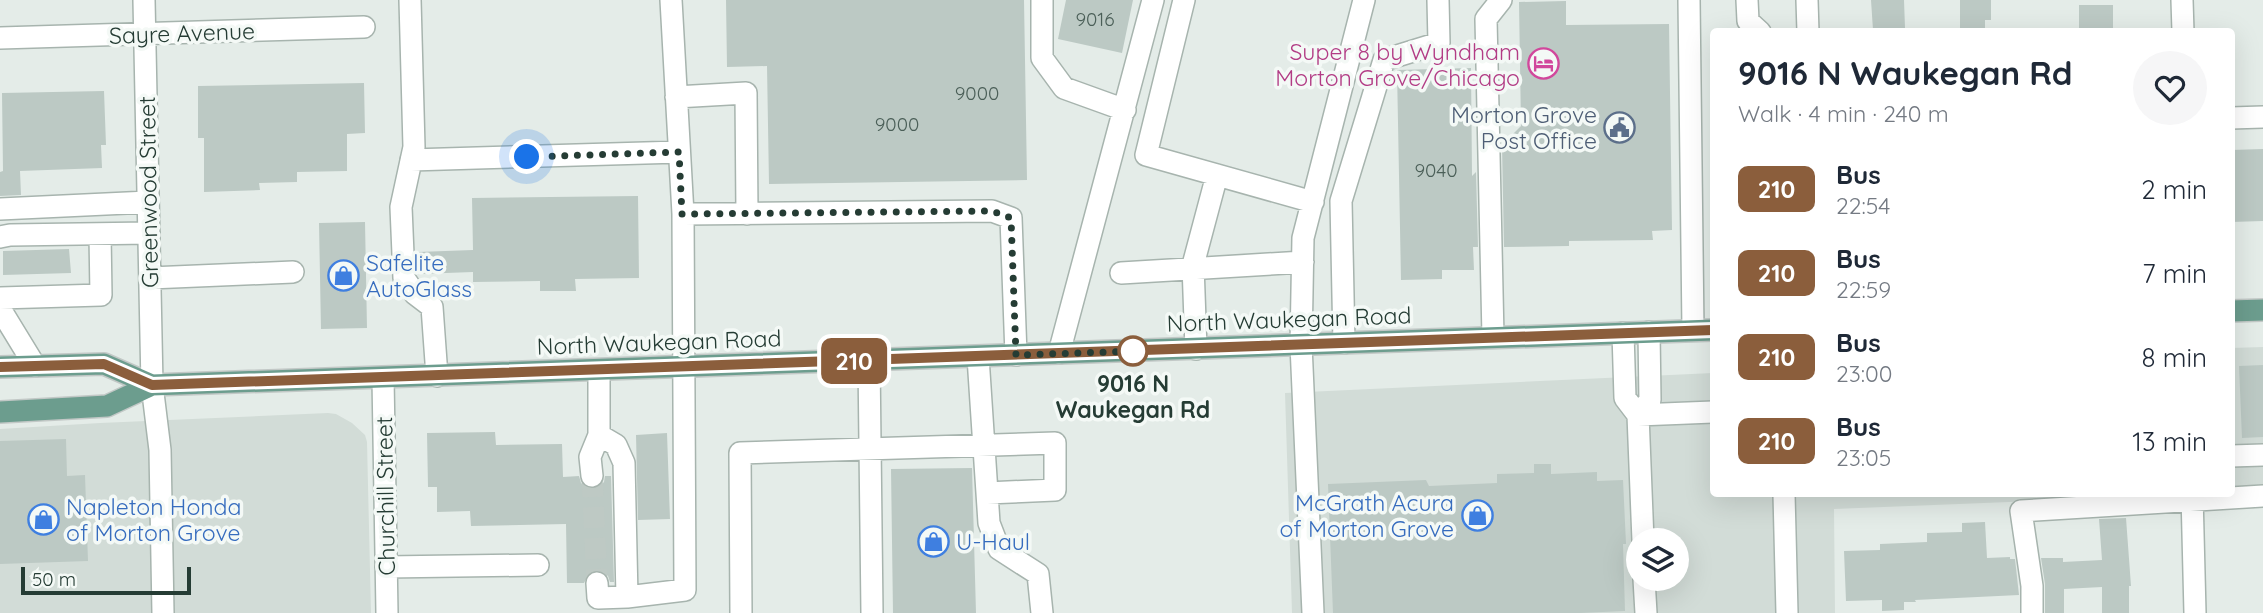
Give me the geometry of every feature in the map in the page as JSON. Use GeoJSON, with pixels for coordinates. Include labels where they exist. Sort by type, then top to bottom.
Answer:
{"type":"FeatureCollection","features":[{"type":"Feature","properties":{"kind":"main road"},"geometry":{"type":"LineString","coordinates":[[2235,312],[2263,310]]}},
{"type":"Feature","properties":{"kind":"main road","name":"North Waukegan Road"},"geometry":{"type":"LineString","coordinates":[[0,412],[107,406],[152,385],[1703,330]]}},
{"type":"Feature","properties":{"kind":"main road","name":"North Waukegan Road"},"geometry":{"type":"LineString","coordinates":[[0,367],[104,364],[152,385]]}},
{"type":"Feature","properties":{"kind":"street","name":"Greenwood Street"},"geometry":{"type":"LineString","coordinates":[[144,0],[152,385],[160,450],[163,613]]}},
{"type":"Feature","properties":{"kind":"street"},"geometry":{"type":"LineString","coordinates":[[410,0],[414,147],[401,207],[404,278],[415,294],[432,307],[437,376]]}},
{"type":"Feature","properties":{"kind":"street"},"geometry":{"type":"LineString","coordinates":[[597,590],[627,597],[685,590],[682,214],[671,0]]}},
{"type":"Feature","properties":{"kind":"street"},"geometry":{"type":"LineString","coordinates":[[1042,0],[1042,58],[1064,88],[1125,110]]}},
{"type":"Feature","properties":{"kind":"street"},"geometry":{"type":"LineString","coordinates":[[1059,354],[1153,0]]}},
{"type":"Feature","properties":{"kind":"street"},"geometry":{"type":"LineString","coordinates":[[1184,0],[1146,155],[1313,202]]}},
{"type":"Feature","properties":{"kind":"street"},"geometry":{"type":"LineString","coordinates":[[1312,613],[1301,345],[1303,238],[1364,0]]}},
{"type":"Feature","properties":{"kind":"street"},"geometry":{"type":"LineString","coordinates":[[1344,343],[1342,201],[1384,60],[1439,43],[1438,0]]}},
{"type":"Feature","properties":{"kind":"street"},"geometry":{"type":"LineString","coordinates":[[1493,337],[1486,19],[1501,0]]}},
{"type":"Feature","properties":{"kind":"street"},"geometry":{"type":"LineString","coordinates":[[1689,0],[1703,330]]}},
{"type":"Feature","properties":{"kind":"street"},"geometry":{"type":"LineString","coordinates":[[1747,0],[1748,21],[1756,28]]}},
{"type":"Feature","properties":{"kind":"street"},"geometry":{"type":"LineString","coordinates":[[1807,0],[1808,28]]}},
{"type":"Feature","properties":{"kind":"street"},"geometry":{"type":"LineString","coordinates":[[2182,0],[2183,28]]}},
{"type":"Feature","properties":{"kind":"street","name":"Sayre Avenue"},"geometry":{"type":"LineString","coordinates":[[0,38],[363,27]]}},
{"type":"Feature","properties":{"kind":"street"},"geometry":{"type":"LineString","coordinates":[[676,97],[746,93],[747,214]]}},
{"type":"Feature","properties":{"kind":"street"},"geometry":{"type":"LineString","coordinates":[[2235,118],[2263,117]]}},
{"type":"Feature","properties":{"kind":"street"},"geometry":{"type":"LineString","coordinates":[[411,160],[679,152]]}},
{"type":"Feature","properties":{"kind":"street"},"geometry":{"type":"LineString","coordinates":[[1196,349],[1193,269],[1217,175]]}},
{"type":"Feature","properties":{"kind":"street"},"geometry":{"type":"LineString","coordinates":[[0,209],[148,202]]}},
{"type":"Feature","properties":{"kind":"street"},"geometry":{"type":"LineString","coordinates":[[682,214],[992,211],[1011,218],[1016,355]]}},
{"type":"Feature","properties":{"kind":"street"},"geometry":{"type":"LineString","coordinates":[[0,237],[149,233]]}},
{"type":"Feature","properties":{"kind":"street"},"geometry":{"type":"LineString","coordinates":[[35,366],[1,303],[101,285],[100,234]]}},
{"type":"Feature","properties":{"kind":"street"},"geometry":{"type":"LineString","coordinates":[[1121,273],[1303,262]]}},
{"type":"Feature","properties":{"kind":"street"},"geometry":{"type":"LineString","coordinates":[[150,278],[293,272]]}},
{"type":"Feature","properties":{"kind":"street"},"geometry":{"type":"LineString","coordinates":[[1638,415],[1650,400],[1648,332]]}},
{"type":"Feature","properties":{"kind":"street"},"geometry":{"type":"LineString","coordinates":[[1623,333],[1625,398],[1638,415],[1642,528]]}},
{"type":"Feature","properties":{"kind":"street"},"geometry":{"type":"LineString","coordinates":[[978,356],[989,523],[999,549],[1038,574],[1042,613]]}},
{"type":"Feature","properties":{"kind":"street"},"geometry":{"type":"LineString","coordinates":[[869,360],[872,613]]}},
{"type":"Feature","properties":{"kind":"street"},"geometry":{"type":"LineString","coordinates":[[592,476],[590,457],[599,435],[599,370]]}},
{"type":"Feature","properties":{"kind":"street","name":"Churchill Street"},"geometry":{"type":"LineString","coordinates":[[383,378],[387,613]]}},
{"type":"Feature","properties":{"kind":"street"},"geometry":{"type":"LineString","coordinates":[[1638,415],[1710,412]]}},
{"type":"Feature","properties":{"kind":"street"},"geometry":{"type":"LineString","coordinates":[[599,435],[616,446],[624,463],[627,597]]}},
{"type":"Feature","properties":{"kind":"street"},"geometry":{"type":"LineString","coordinates":[[741,613],[740,453],[1055,443],[1055,490],[986,493]]}},
{"type":"Feature","properties":{"kind":"street"},"geometry":{"type":"LineString","coordinates":[[2235,456],[2263,455]]}},
{"type":"Feature","properties":{"kind":"street"},"geometry":{"type":"LineString","coordinates":[[2235,496],[2263,496]]}},
{"type":"Feature","properties":{"kind":"street"},"geometry":{"type":"LineString","coordinates":[[1784,497],[1787,613]]}},
{"type":"Feature","properties":{"kind":"street"},"geometry":{"type":"LineString","coordinates":[[2032,613],[2032,586],[2021,511],[2083,500],[2165,497]]}},
{"type":"Feature","properties":{"kind":"street"},"geometry":{"type":"LineString","coordinates":[[2192,497],[2195,613]]}},
{"type":"Feature","properties":{"kind":"street"},"geometry":{"type":"LineString","coordinates":[[386,568],[538,565]]}},
{"type":"Feature","properties":{"kind":"street"},"geometry":{"type":"LineString","coordinates":[[1645,591],[1646,613]]}},
{"type":"Feature","properties":{"kind":"shaded area"},"geometry":{"type":"Polygon","coordinates":[[[2263,347],[2263,492],[2235,493],[2235,348],[2263,347]]]}},
{"type":"Feature","properties":{"kind":"shaded area"},"geometry":{"type":"Polygon","coordinates":[[[1710,373],[1710,497],[2132,497],[1834,509],[1835,613],[1292,613],[1285,393],[1710,373]]]}},
{"type":"Feature","properties":{"kind":"shaded area"},"geometry":{"type":"Polygon","coordinates":[[[336,414],[352,423],[365,435],[367,442],[371,613],[0,613],[0,429],[336,414]]]}},
{"type":"Feature","properties":{"kind":"building"},"geometry":{"type":"Polygon","coordinates":[[[726,0],[1024,0],[1027,180],[769,184],[767,66],[727,67],[726,0]]]}},
{"type":"Feature","properties":{"kind":"building"},"geometry":{"type":"Polygon","coordinates":[[[1066,0],[1133,0],[1122,53],[1058,39],[1066,0]]]}},
{"type":"Feature","properties":{"kind":"building"},"geometry":{"type":"Polygon","coordinates":[[[1871,0],[1904,0],[1905,28],[1873,28],[1871,0]]]}},
{"type":"Feature","properties":{"kind":"building"},"geometry":{"type":"Polygon","coordinates":[[[1960,0],[1991,0],[1991,20],[1985,20],[1985,28],[1960,28],[1960,0]]]}},
{"type":"Feature","properties":{"kind":"building","name":"Morton Grove Post Office"},"geometry":{"type":"Polygon","coordinates":[[[1566,1],[1566,25],[1669,24],[1672,230],[1652,231],[1653,240],[1569,241],[1569,246],[1504,247],[1502,145],[1521,126],[1519,2],[1566,1]]]}},
{"type":"Feature","properties":{"kind":"building"},"geometry":{"type":"Polygon","coordinates":[[[2079,5],[2113,5],[2113,28],[2079,28],[2079,5]]]}},
{"type":"Feature","properties":{"kind":"building"},"geometry":{"type":"Polygon","coordinates":[[[1471,68],[1472,176],[1476,172],[1478,247],[1473,247],[1474,270],[1442,270],[1442,279],[1401,280],[1397,70],[1471,68]]]}},
{"type":"Feature","properties":{"kind":"building"},"geometry":{"type":"Polygon","coordinates":[[[364,83],[365,133],[347,134],[347,171],[297,172],[297,182],[259,183],[260,190],[204,192],[204,138],[198,138],[198,86],[364,83]]]}},
{"type":"Feature","properties":{"kind":"building"},"geometry":{"type":"Polygon","coordinates":[[[104,91],[106,145],[101,145],[102,168],[20,171],[21,195],[0,196],[0,172],[3,171],[2,93],[104,91]]]}},
{"type":"Feature","properties":{"kind":"building"},"geometry":{"type":"Polygon","coordinates":[[[2263,149],[2263,221],[2235,222],[2235,150],[2263,149]]]}},
{"type":"Feature","properties":{"kind":"building"},"geometry":{"type":"Polygon","coordinates":[[[638,196],[639,278],[575,279],[576,291],[540,291],[540,281],[473,282],[473,272],[419,274],[418,252],[473,250],[472,198],[638,196]]]}},
{"type":"Feature","properties":{"kind":"building","name":"Safelite AutoGlass"},"geometry":{"type":"Polygon","coordinates":[[[365,222],[367,328],[321,329],[319,223],[365,222]]]}},
{"type":"Feature","properties":{"kind":"building"},"geometry":{"type":"Polygon","coordinates":[[[69,249],[71,273],[3,275],[3,251],[69,249]]]}},
{"type":"Feature","properties":{"kind":"building"},"geometry":{"type":"Polygon","coordinates":[[[2263,365],[2263,437],[2242,438],[2239,366],[2263,365]]]}},
{"type":"Feature","properties":{"kind":"building"},"geometry":{"type":"Polygon","coordinates":[[[495,432],[496,445],[562,444],[563,477],[579,476],[581,483],[587,488],[599,487],[605,476],[611,476],[614,582],[610,582],[608,576],[597,570],[589,573],[584,583],[567,583],[566,524],[471,526],[470,511],[437,512],[437,487],[428,487],[427,433],[495,432]]]}},
{"type":"Feature","properties":{"kind":"building"},"geometry":{"type":"Polygon","coordinates":[[[667,433],[670,519],[638,520],[636,435],[667,433]]]}},
{"type":"Feature","properties":{"kind":"building","name":"Napleton Honda of Morton Grove"},"geometry":{"type":"Polygon","coordinates":[[[66,439],[67,476],[85,475],[88,561],[0,564],[0,441],[66,439]]]}},
{"type":"Feature","properties":{"kind":"building","name":"McGrath Acura of Morton Grove"},"geometry":{"type":"Polygon","coordinates":[[[1534,464],[1551,464],[1551,474],[1597,472],[1597,481],[1623,480],[1625,611],[1333,613],[1328,484],[1426,480],[1429,486],[1497,483],[1497,474],[1534,473],[1534,464]]]}},
{"type":"Feature","properties":{"kind":"building","name":"U-Haul"},"geometry":{"type":"Polygon","coordinates":[[[972,468],[976,613],[893,613],[891,469],[972,468]]]}},
{"type":"Feature","properties":{"kind":"building"},"geometry":{"type":"Polygon","coordinates":[[[2126,518],[2131,586],[2129,613],[2102,613],[2102,587],[2064,589],[2064,613],[2045,613],[2045,584],[2041,558],[2063,558],[2063,562],[2102,560],[2099,519],[2126,518]]]}},
{"type":"Feature","properties":{"kind":"building"},"geometry":{"type":"Polygon","coordinates":[[[1985,522],[1987,558],[2015,559],[2019,595],[1915,600],[1916,602],[1904,602],[1904,610],[1882,611],[1882,600],[1846,601],[1844,551],[1880,550],[1880,544],[1927,542],[1927,533],[1962,532],[1962,523],[1985,522]]]}},
{"type":"Feature","properties":{"kind":"tunnel"},"geometry":{"type":"LineString","coordinates":[[592,476],[597,583]]}},
{"type":"Feature","properties":{"kind":"bus line","name":"210"},"geometry":{"type":"LineString","coordinates":[[0,367],[104,364],[152,385],[1710,330]]}},
{"type":"Feature","properties":{"kind":"place","name":"Super 8 by Wyndham Morton Grove/Chicago"},"geometry":{"type":"Point","coordinates":[1543,64]}},
{"type":"Feature","properties":{"kind":"place","name":"Morton Grove Post Office"},"geometry":{"type":"Point","coordinates":[1620,127]}},
{"type":"Feature","properties":{"kind":"place","name":"Safelite AutoGlass"},"geometry":{"type":"Point","coordinates":[343,275]}},
{"type":"Feature","properties":{"kind":"place","name":"9016 N Waukegan Rd"},"geometry":{"type":"Point","coordinates":[1133,351]}},
{"type":"Feature","properties":{"kind":"place","name":"McGrath Acura of Morton Grove"},"geometry":{"type":"Point","coordinates":[1477,515]}},
{"type":"Feature","properties":{"kind":"place","name":"Napleton Honda of Morton Grove"},"geometry":{"type":"Point","coordinates":[43,519]}},
{"type":"Feature","properties":{"kind":"place","name":"U-Haul"},"geometry":{"type":"Point","coordinates":[933,541]}},
{"type":"Feature","properties":{"kind":"route"},"geometry":{"type":"LineString","coordinates":[[527,157],[679,152],[682,214],[992,211],[1011,218],[1016,355],[1141,351],[1133,351]]}}]}
